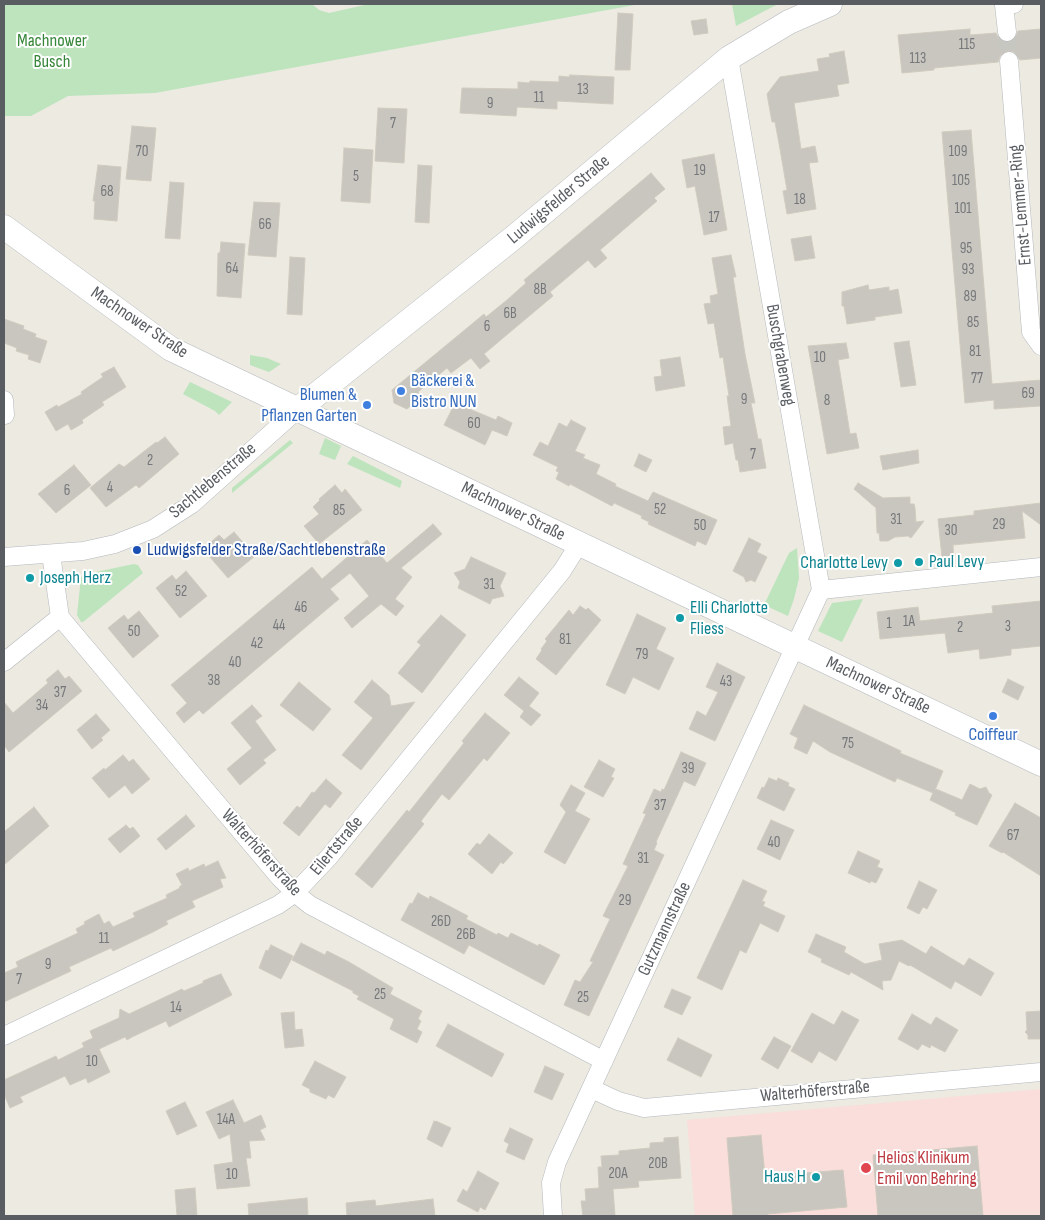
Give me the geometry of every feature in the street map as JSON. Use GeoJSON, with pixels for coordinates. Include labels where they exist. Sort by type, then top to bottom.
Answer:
{"type":"FeatureCollection","features":[{"type":"Feature","properties":{"kind":"main road","name":"Ludwigsfelder Straße"},"geometry":{"type":"LineString","coordinates":[[297,410],[513,238],[729,58],[789,22],[830,4]]}},
{"type":"Feature","properties":{"kind":"main road","name":"Machnower Straße"},"geometry":{"type":"LineString","coordinates":[[4,227],[171,349],[1041,764]]}},
{"type":"Feature","properties":{"kind":"street"},"geometry":{"type":"LineString","coordinates":[[1007,32],[1008,4]]}},
{"type":"Feature","properties":{"kind":"street","name":"Buschgrabenweg"},"geometry":{"type":"LineString","coordinates":[[729,58],[821,590]]}},
{"type":"Feature","properties":{"kind":"street","name":"Ernst-Lemmer-Ring"},"geometry":{"type":"LineString","coordinates":[[1009,61],[1031,332],[1041,346]]}},
{"type":"Feature","properties":{"kind":"street","name":"Sachtlebenstraße"},"geometry":{"type":"LineString","coordinates":[[4,557],[83,551],[115,544],[153,529],[192,504],[297,410]]}},
{"type":"Feature","properties":{"kind":"street","name":"Eilertstraße"},"geometry":{"type":"LineString","coordinates":[[4,1036],[278,905],[306,884],[562,571],[579,544]]}},
{"type":"Feature","properties":{"kind":"street"},"geometry":{"type":"LineString","coordinates":[[4,662],[60,617],[51,554]]}},
{"type":"Feature","properties":{"kind":"street"},"geometry":{"type":"LineString","coordinates":[[794,647],[821,590],[1041,567]]}},
{"type":"Feature","properties":{"kind":"street","name":"Walterhöferstraße"},"geometry":{"type":"LineString","coordinates":[[60,617],[280,878],[295,893],[310,905],[604,1061]]}},
{"type":"Feature","properties":{"kind":"street","name":"Gutzmannstraße"},"geometry":{"type":"LineString","coordinates":[[553,1216],[551,1183],[557,1162],[794,647]]}},
{"type":"Feature","properties":{"kind":"street","name":"Walterhöferstraße"},"geometry":{"type":"LineString","coordinates":[[592,1089],[618,1101],[644,1108],[1041,1072]]}},
{"type":"Feature","properties":{"kind":"shaded area","name":"Helios Klinikum Emil von Behring"},"geometry":{"type":"Polygon","coordinates":[[[1041,1089],[1041,1216],[695,1216],[687,1120],[1041,1089]]]}},
{"type":"Feature","properties":{"kind":"green space","name":"Machnower Busch"},"geometry":{"type":"Polygon","coordinates":[[[4,4],[312,4],[319,10],[329,13],[369,4],[640,4],[155,93],[68,96],[31,116],[4,116],[4,4]]]}},
{"type":"Feature","properties":{"kind":"green space"},"geometry":{"type":"Polygon","coordinates":[[[732,4],[778,4],[736,26],[732,4]]]}},
{"type":"Feature","properties":{"kind":"green space"},"geometry":{"type":"Polygon","coordinates":[[[250,355],[267,358],[281,364],[269,372],[250,365],[250,355]]]}},
{"type":"Feature","properties":{"kind":"green space"},"geometry":{"type":"Polygon","coordinates":[[[190,382],[232,402],[219,415],[183,394],[190,382]]]}},
{"type":"Feature","properties":{"kind":"green space"},"geometry":{"type":"Polygon","coordinates":[[[325,438],[341,446],[335,460],[319,454],[325,438]]]}},
{"type":"Feature","properties":{"kind":"green space"},"geometry":{"type":"Polygon","coordinates":[[[290,440],[293,443],[232,493],[232,488],[290,440]]]}},
{"type":"Feature","properties":{"kind":"green space"},"geometry":{"type":"Polygon","coordinates":[[[353,456],[402,481],[400,488],[347,464],[353,456]]]}},
{"type":"Feature","properties":{"kind":"green space"},"geometry":{"type":"Polygon","coordinates":[[[797,548],[799,578],[788,616],[764,605],[789,553],[797,548]]]}},
{"type":"Feature","properties":{"kind":"green space"},"geometry":{"type":"Polygon","coordinates":[[[134,564],[138,565],[143,573],[81,622],[77,615],[81,577],[86,574],[134,564]]]}},
{"type":"Feature","properties":{"kind":"green space"},"geometry":{"type":"Polygon","coordinates":[[[863,599],[842,642],[818,631],[832,603],[863,599]]]}},
{"type":"Feature","properties":{"kind":"building"},"geometry":{"type":"Polygon","coordinates":[[[618,13],[633,14],[630,70],[615,70],[618,13]]]}},
{"type":"Feature","properties":{"kind":"building"},"geometry":{"type":"Polygon","coordinates":[[[706,19],[708,33],[694,35],[691,21],[706,19]]]}},
{"type":"Feature","properties":{"kind":"building"},"geometry":{"type":"Polygon","coordinates":[[[970,29],[970,35],[996,33],[999,39],[1008,43],[1014,40],[1018,31],[1041,29],[1041,58],[1020,60],[1014,52],[1008,51],[1000,56],[998,62],[902,73],[898,35],[970,29]]]}},
{"type":"Feature","properties":{"kind":"building"},"geometry":{"type":"Polygon","coordinates":[[[844,51],[849,83],[837,85],[839,96],[794,103],[801,149],[815,146],[818,162],[809,163],[816,209],[787,214],[783,191],[787,190],[775,122],[772,122],[767,94],[780,77],[819,71],[817,59],[830,57],[829,54],[844,51]]]}},
{"type":"Feature","properties":{"kind":"building"},"geometry":{"type":"Polygon","coordinates":[[[570,75],[614,77],[613,104],[557,101],[557,109],[517,107],[516,116],[460,113],[462,88],[518,89],[518,82],[559,82],[559,76],[569,77],[570,75]]]}},
{"type":"Feature","properties":{"kind":"building"},"geometry":{"type":"Polygon","coordinates":[[[378,108],[407,109],[404,163],[375,161],[378,108]]]}},
{"type":"Feature","properties":{"kind":"building"},"geometry":{"type":"Polygon","coordinates":[[[132,126],[156,128],[151,181],[126,179],[132,126]]]}},
{"type":"Feature","properties":{"kind":"building"},"geometry":{"type":"Polygon","coordinates":[[[971,130],[992,384],[1041,380],[1041,406],[994,409],[994,400],[965,403],[942,132],[971,130]]]}},
{"type":"Feature","properties":{"kind":"building"},"geometry":{"type":"Polygon","coordinates":[[[344,148],[373,150],[370,203],[341,201],[344,148]]]}},
{"type":"Feature","properties":{"kind":"building"},"geometry":{"type":"Polygon","coordinates":[[[714,154],[727,230],[704,235],[695,186],[687,188],[682,160],[714,154]]]}},
{"type":"Feature","properties":{"kind":"building"},"geometry":{"type":"Polygon","coordinates":[[[98,165],[121,167],[117,221],[94,219],[95,201],[93,201],[98,165]]]}},
{"type":"Feature","properties":{"kind":"building"},"geometry":{"type":"Polygon","coordinates":[[[418,165],[432,166],[429,223],[415,222],[418,165]]]}},
{"type":"Feature","properties":{"kind":"building"},"geometry":{"type":"Polygon","coordinates":[[[651,173],[665,189],[654,198],[657,201],[600,250],[607,258],[595,268],[588,260],[550,292],[553,296],[484,354],[490,361],[480,369],[471,358],[451,373],[447,368],[418,392],[422,397],[407,409],[394,403],[392,390],[484,314],[486,317],[507,300],[526,283],[524,280],[651,173]]]}},
{"type":"Feature","properties":{"kind":"building"},"geometry":{"type":"Polygon","coordinates":[[[170,182],[184,183],[180,239],[165,238],[170,182]]]}},
{"type":"Feature","properties":{"kind":"building"},"geometry":{"type":"Polygon","coordinates":[[[254,202],[280,203],[276,257],[248,255],[254,202]]]}},
{"type":"Feature","properties":{"kind":"building"},"geometry":{"type":"Polygon","coordinates":[[[811,236],[815,258],[795,261],[791,239],[811,236]]]}},
{"type":"Feature","properties":{"kind":"building"},"geometry":{"type":"Polygon","coordinates":[[[221,242],[245,244],[241,298],[217,296],[218,253],[220,253],[221,242]]]}},
{"type":"Feature","properties":{"kind":"building"},"geometry":{"type":"Polygon","coordinates":[[[731,255],[736,277],[733,277],[745,354],[755,403],[751,403],[758,439],[761,439],[766,468],[740,472],[733,443],[725,445],[723,427],[731,426],[727,396],[729,396],[723,357],[720,358],[714,323],[708,324],[704,304],[711,303],[710,296],[718,294],[712,258],[731,255]]]}},
{"type":"Feature","properties":{"kind":"building"},"geometry":{"type":"Polygon","coordinates":[[[290,257],[305,258],[302,315],[287,314],[290,257]]]}},
{"type":"Feature","properties":{"kind":"building"},"geometry":{"type":"Polygon","coordinates":[[[868,285],[869,290],[889,287],[889,291],[898,289],[902,313],[875,317],[875,320],[847,324],[844,306],[842,306],[842,292],[868,285]]]}},
{"type":"Feature","properties":{"kind":"building"},"geometry":{"type":"Polygon","coordinates":[[[4,319],[24,326],[23,329],[36,334],[35,337],[47,341],[40,363],[28,359],[29,355],[16,351],[17,348],[4,343],[4,319]]]}},
{"type":"Feature","properties":{"kind":"building"},"geometry":{"type":"Polygon","coordinates":[[[909,341],[916,385],[901,387],[894,343],[909,341]]]}},
{"type":"Feature","properties":{"kind":"building"},"geometry":{"type":"Polygon","coordinates":[[[846,343],[849,358],[838,360],[850,434],[856,433],[859,448],[827,454],[808,346],[846,343]]]}},
{"type":"Feature","properties":{"kind":"building"},"geometry":{"type":"Polygon","coordinates":[[[680,357],[685,386],[656,391],[654,377],[662,376],[660,360],[680,357]]]}},
{"type":"Feature","properties":{"kind":"building"},"geometry":{"type":"Polygon","coordinates":[[[114,367],[126,387],[102,402],[104,405],[82,420],[83,423],[71,430],[68,424],[56,431],[45,412],[82,394],[81,392],[103,377],[101,374],[114,367]]]}},
{"type":"Feature","properties":{"kind":"building"},"geometry":{"type":"Polygon","coordinates":[[[455,403],[496,420],[498,416],[512,423],[507,436],[492,430],[485,445],[444,425],[455,403]]]}},
{"type":"Feature","properties":{"kind":"building"},"geometry":{"type":"Polygon","coordinates":[[[571,420],[586,428],[575,451],[585,455],[583,458],[600,465],[596,474],[616,484],[615,486],[648,501],[653,492],[717,520],[706,545],[697,541],[695,546],[648,524],[649,522],[641,518],[642,516],[614,503],[612,506],[570,484],[569,486],[556,479],[559,472],[556,471],[558,467],[533,455],[540,442],[548,446],[559,423],[567,427],[571,420]]]}},
{"type":"Feature","properties":{"kind":"building"},"geometry":{"type":"Polygon","coordinates":[[[165,437],[179,454],[139,488],[136,485],[106,507],[90,488],[119,464],[124,467],[165,437]]]}},
{"type":"Feature","properties":{"kind":"building"},"geometry":{"type":"Polygon","coordinates":[[[918,450],[919,463],[883,470],[880,456],[918,450]]]}},
{"type":"Feature","properties":{"kind":"building"},"geometry":{"type":"Polygon","coordinates":[[[639,454],[652,460],[646,472],[634,466],[639,454]]]}},
{"type":"Feature","properties":{"kind":"building"},"geometry":{"type":"Polygon","coordinates":[[[74,465],[91,485],[56,513],[38,494],[74,465]]]}},
{"type":"Feature","properties":{"kind":"building"},"geometry":{"type":"Polygon","coordinates":[[[858,483],[883,498],[910,497],[910,504],[914,504],[915,508],[916,522],[924,521],[911,538],[908,536],[895,537],[888,541],[880,541],[879,533],[877,533],[876,508],[854,489],[858,483]]]}},
{"type":"Feature","properties":{"kind":"building"},"geometry":{"type":"Polygon","coordinates":[[[335,485],[342,493],[345,489],[362,510],[319,544],[304,526],[319,514],[313,507],[335,485]]]}},
{"type":"Feature","properties":{"kind":"building"},"geometry":{"type":"Polygon","coordinates":[[[1041,503],[1041,525],[1022,511],[1025,538],[953,545],[954,565],[943,567],[938,519],[974,515],[974,511],[1041,503]]]}},
{"type":"Feature","properties":{"kind":"building"},"geometry":{"type":"Polygon","coordinates":[[[433,524],[442,534],[401,568],[412,577],[395,599],[404,606],[396,616],[381,604],[352,628],[344,618],[369,596],[350,573],[330,589],[339,599],[203,714],[199,710],[184,723],[176,713],[187,703],[171,685],[312,567],[322,579],[367,540],[387,563],[433,524]]]}},
{"type":"Feature","properties":{"kind":"building"},"geometry":{"type":"Polygon","coordinates":[[[234,532],[255,556],[228,578],[203,549],[219,535],[224,540],[234,532]]]}},
{"type":"Feature","properties":{"kind":"building"},"geometry":{"type":"Polygon","coordinates":[[[749,538],[761,544],[757,552],[767,557],[755,582],[751,580],[746,582],[744,577],[733,571],[749,538]]]}},
{"type":"Feature","properties":{"kind":"building"},"geometry":{"type":"Polygon","coordinates":[[[471,557],[506,573],[500,586],[504,596],[492,599],[490,604],[458,588],[460,582],[454,573],[465,569],[471,557]]]}},
{"type":"Feature","properties":{"kind":"building"},"geometry":{"type":"Polygon","coordinates":[[[186,571],[207,596],[180,618],[156,588],[172,575],[176,580],[186,571]]]}},
{"type":"Feature","properties":{"kind":"building"},"geometry":{"type":"Polygon","coordinates":[[[1041,601],[1041,646],[1011,649],[1011,655],[980,659],[979,649],[948,653],[945,633],[880,639],[877,612],[918,607],[920,621],[993,613],[992,606],[1041,601]]]}},
{"type":"Feature","properties":{"kind":"building"},"geometry":{"type":"Polygon","coordinates":[[[580,606],[586,610],[588,608],[601,620],[556,675],[536,659],[547,641],[545,639],[569,610],[573,615],[580,606]]]}},
{"type":"Feature","properties":{"kind":"building"},"geometry":{"type":"Polygon","coordinates":[[[139,611],[159,636],[133,658],[108,628],[124,615],[128,620],[139,611]]]}},
{"type":"Feature","properties":{"kind":"building"},"geometry":{"type":"Polygon","coordinates":[[[637,614],[666,628],[656,649],[674,658],[659,690],[633,677],[625,694],[606,685],[637,614]]]}},
{"type":"Feature","properties":{"kind":"building"},"geometry":{"type":"Polygon","coordinates":[[[441,615],[466,635],[422,693],[398,673],[421,645],[417,642],[441,615]]]}},
{"type":"Feature","properties":{"kind":"building"},"geometry":{"type":"Polygon","coordinates":[[[717,663],[745,677],[715,741],[689,729],[697,711],[706,716],[718,692],[706,687],[717,663]]]}},
{"type":"Feature","properties":{"kind":"building"},"geometry":{"type":"Polygon","coordinates":[[[58,670],[65,679],[69,676],[82,691],[9,752],[4,745],[4,702],[13,713],[48,683],[46,680],[58,670]]]}},
{"type":"Feature","properties":{"kind":"building"},"geometry":{"type":"Polygon","coordinates":[[[519,677],[539,693],[529,706],[541,715],[531,726],[520,717],[524,711],[504,695],[519,677]]]}},
{"type":"Feature","properties":{"kind":"building"},"geometry":{"type":"Polygon","coordinates":[[[1008,679],[1024,687],[1018,700],[1002,692],[1008,679]]]}},
{"type":"Feature","properties":{"kind":"building"},"geometry":{"type":"Polygon","coordinates":[[[372,680],[389,695],[391,706],[415,702],[361,770],[342,755],[373,718],[354,702],[372,680]]]}},
{"type":"Feature","properties":{"kind":"building"},"geometry":{"type":"Polygon","coordinates":[[[299,682],[331,709],[313,731],[280,705],[299,682]]]}},
{"type":"Feature","properties":{"kind":"building"},"geometry":{"type":"Polygon","coordinates":[[[252,705],[262,716],[255,721],[276,750],[263,760],[266,763],[240,785],[227,769],[252,748],[231,723],[252,705]]]}},
{"type":"Feature","properties":{"kind":"building"},"geometry":{"type":"Polygon","coordinates":[[[804,705],[901,751],[900,753],[943,771],[935,790],[962,800],[970,784],[980,789],[986,787],[992,795],[977,825],[955,815],[956,813],[930,800],[933,793],[897,778],[895,782],[830,752],[813,741],[807,754],[794,748],[798,738],[790,734],[804,705]]]}},
{"type":"Feature","properties":{"kind":"building"},"geometry":{"type":"Polygon","coordinates":[[[485,713],[510,733],[487,761],[484,758],[449,800],[442,794],[421,821],[424,824],[372,888],[355,874],[407,810],[409,812],[464,743],[462,741],[485,713]]]}},
{"type":"Feature","properties":{"kind":"building"},"geometry":{"type":"Polygon","coordinates":[[[96,714],[110,730],[101,738],[103,740],[92,749],[77,730],[96,714]]]}},
{"type":"Feature","properties":{"kind":"building"},"geometry":{"type":"Polygon","coordinates":[[[681,752],[706,763],[695,786],[684,781],[656,842],[654,850],[664,855],[589,1016],[564,1005],[575,980],[580,982],[593,962],[590,961],[610,919],[603,916],[628,866],[623,864],[646,814],[643,813],[654,789],[661,792],[662,789],[664,790],[681,752]]]}},
{"type":"Feature","properties":{"kind":"building"},"geometry":{"type":"Polygon","coordinates":[[[123,755],[129,762],[133,759],[150,779],[132,794],[125,785],[109,798],[92,778],[123,755]]]}},
{"type":"Feature","properties":{"kind":"building"},"geometry":{"type":"Polygon","coordinates":[[[599,760],[615,769],[611,777],[614,778],[603,797],[584,787],[599,760]]]}},
{"type":"Feature","properties":{"kind":"building"},"geometry":{"type":"Polygon","coordinates":[[[769,778],[777,781],[778,778],[789,783],[788,786],[795,789],[784,811],[757,798],[769,778]]]}},
{"type":"Feature","properties":{"kind":"building"},"geometry":{"type":"Polygon","coordinates":[[[326,779],[342,793],[330,808],[325,804],[299,836],[283,823],[297,806],[300,808],[312,792],[314,793],[326,779]]]}},
{"type":"Feature","properties":{"kind":"building"},"geometry":{"type":"Polygon","coordinates":[[[571,785],[585,793],[575,811],[590,819],[565,864],[544,852],[566,812],[560,805],[571,785]]]}},
{"type":"Feature","properties":{"kind":"building"},"geometry":{"type":"Polygon","coordinates":[[[1015,803],[1041,818],[1041,876],[1003,852],[989,846],[1015,803]]]}},
{"type":"Feature","properties":{"kind":"building"},"geometry":{"type":"Polygon","coordinates":[[[34,807],[49,826],[4,865],[4,832],[34,807]]]}},
{"type":"Feature","properties":{"kind":"building"},"geometry":{"type":"Polygon","coordinates":[[[186,815],[195,826],[166,850],[157,839],[186,815]]]}},
{"type":"Feature","properties":{"kind":"building"},"geometry":{"type":"Polygon","coordinates":[[[771,820],[794,830],[780,860],[757,849],[771,820]]]}},
{"type":"Feature","properties":{"kind":"building"},"geometry":{"type":"Polygon","coordinates":[[[126,825],[130,829],[133,827],[140,836],[120,853],[108,839],[126,825]]]}},
{"type":"Feature","properties":{"kind":"building"},"geometry":{"type":"Polygon","coordinates":[[[489,834],[513,853],[503,864],[501,862],[492,874],[468,854],[477,843],[480,845],[489,834]]]}},
{"type":"Feature","properties":{"kind":"building"},"geometry":{"type":"Polygon","coordinates":[[[858,851],[880,861],[877,867],[883,869],[876,883],[871,881],[870,883],[848,873],[858,851]]]}},
{"type":"Feature","properties":{"kind":"building"},"geometry":{"type":"Polygon","coordinates":[[[218,861],[226,878],[220,879],[223,887],[192,901],[195,907],[166,921],[168,924],[153,932],[113,951],[111,948],[69,967],[71,971],[4,1002],[4,973],[18,967],[16,962],[78,933],[76,929],[99,914],[104,924],[109,921],[113,927],[135,917],[133,913],[167,898],[166,895],[180,888],[182,885],[176,874],[188,868],[189,871],[204,864],[205,867],[218,861]]]}},
{"type":"Feature","properties":{"kind":"building"},"geometry":{"type":"Polygon","coordinates":[[[743,880],[767,891],[762,901],[765,902],[763,906],[785,916],[778,932],[760,923],[746,953],[740,950],[722,990],[697,978],[743,880]]]}},
{"type":"Feature","properties":{"kind":"building"},"geometry":{"type":"Polygon","coordinates":[[[919,881],[937,890],[927,909],[923,907],[919,914],[907,908],[919,881]]]}},
{"type":"Feature","properties":{"kind":"building"},"geometry":{"type":"Polygon","coordinates":[[[418,893],[429,899],[430,896],[468,916],[466,919],[497,935],[498,933],[508,938],[511,933],[560,955],[544,985],[469,945],[464,954],[401,920],[418,893]]]}},
{"type":"Feature","properties":{"kind":"building"},"geometry":{"type":"Polygon","coordinates":[[[816,934],[846,947],[844,952],[865,964],[882,960],[879,944],[902,940],[926,954],[931,946],[964,966],[969,958],[994,973],[981,996],[955,981],[951,989],[910,965],[899,961],[891,980],[882,981],[883,990],[851,972],[849,975],[821,962],[822,959],[808,952],[816,934]]]}},
{"type":"Feature","properties":{"kind":"building"},"geometry":{"type":"Polygon","coordinates":[[[301,943],[325,955],[327,951],[349,962],[393,988],[390,994],[422,1011],[418,1019],[421,1021],[417,1029],[422,1032],[417,1043],[390,1029],[394,1019],[357,999],[359,996],[353,993],[353,991],[292,960],[301,943]]]}},
{"type":"Feature","properties":{"kind":"building"},"geometry":{"type":"Polygon","coordinates":[[[271,945],[293,956],[281,979],[259,968],[266,950],[268,951],[271,945]]]}},
{"type":"Feature","properties":{"kind":"building"},"geometry":{"type":"Polygon","coordinates":[[[221,974],[232,995],[169,1027],[166,1021],[127,1040],[125,1037],[99,1049],[110,1072],[88,1083],[86,1078],[70,1085],[65,1076],[20,1097],[23,1102],[10,1108],[4,1094],[4,1080],[56,1056],[58,1060],[84,1047],[82,1043],[93,1038],[90,1031],[119,1018],[120,1009],[129,1014],[182,989],[184,991],[221,974]]]}},
{"type":"Feature","properties":{"kind":"building"},"geometry":{"type":"Polygon","coordinates":[[[672,989],[691,997],[682,1015],[664,1007],[672,989]]]}},
{"type":"Feature","properties":{"kind":"building"},"geometry":{"type":"Polygon","coordinates":[[[842,1011],[859,1020],[836,1061],[819,1051],[812,1063],[791,1051],[812,1013],[834,1025],[842,1011]]]}},
{"type":"Feature","properties":{"kind":"building"},"geometry":{"type":"Polygon","coordinates":[[[1041,1011],[1041,1039],[1028,1039],[1028,1035],[1025,1032],[1027,1030],[1026,1012],[1041,1011]]]}},
{"type":"Feature","properties":{"kind":"building"},"geometry":{"type":"Polygon","coordinates":[[[294,1012],[295,1030],[302,1029],[304,1046],[285,1048],[281,1013],[294,1012]]]}},
{"type":"Feature","properties":{"kind":"building"},"geometry":{"type":"Polygon","coordinates":[[[912,1014],[931,1025],[936,1017],[958,1030],[945,1052],[931,1045],[930,1048],[922,1044],[918,1050],[898,1039],[912,1014]]]}},
{"type":"Feature","properties":{"kind":"building"},"geometry":{"type":"Polygon","coordinates":[[[448,1024],[504,1054],[492,1077],[436,1046],[448,1024]]]}},
{"type":"Feature","properties":{"kind":"building"},"geometry":{"type":"Polygon","coordinates":[[[774,1037],[791,1046],[778,1069],[761,1059],[774,1037]]]}},
{"type":"Feature","properties":{"kind":"building"},"geometry":{"type":"Polygon","coordinates":[[[678,1038],[712,1055],[701,1077],[667,1060],[678,1038]]]}},
{"type":"Feature","properties":{"kind":"building"},"geometry":{"type":"Polygon","coordinates":[[[315,1061],[346,1077],[334,1098],[328,1095],[326,1099],[310,1092],[310,1089],[302,1085],[315,1061]]]}},
{"type":"Feature","properties":{"kind":"building"},"geometry":{"type":"Polygon","coordinates":[[[545,1066],[564,1074],[552,1100],[534,1092],[545,1066]]]}},
{"type":"Feature","properties":{"kind":"building"},"geometry":{"type":"Polygon","coordinates":[[[233,1100],[244,1123],[261,1115],[266,1127],[260,1130],[265,1140],[249,1141],[251,1158],[246,1158],[250,1186],[217,1189],[214,1165],[233,1162],[230,1134],[219,1139],[206,1112],[233,1100]]]}},
{"type":"Feature","properties":{"kind":"building"},"geometry":{"type":"Polygon","coordinates":[[[185,1102],[197,1126],[177,1135],[166,1111],[185,1102]]]}},
{"type":"Feature","properties":{"kind":"building"},"geometry":{"type":"Polygon","coordinates":[[[434,1121],[451,1128],[442,1147],[427,1139],[434,1121]]]}},
{"type":"Feature","properties":{"kind":"building"},"geometry":{"type":"Polygon","coordinates":[[[510,1128],[533,1139],[524,1160],[506,1152],[509,1144],[504,1141],[510,1128]]]}},
{"type":"Feature","properties":{"kind":"building","name":"Haus H"},"geometry":{"type":"Polygon","coordinates":[[[761,1135],[765,1176],[843,1170],[847,1207],[768,1214],[768,1216],[733,1216],[727,1138],[761,1135]]]}},
{"type":"Feature","properties":{"kind":"building"},"geometry":{"type":"Polygon","coordinates":[[[678,1137],[681,1178],[638,1181],[639,1187],[613,1189],[615,1216],[583,1216],[581,1201],[586,1201],[585,1189],[599,1188],[598,1167],[602,1167],[601,1156],[619,1155],[619,1151],[650,1148],[650,1143],[664,1142],[664,1138],[678,1137]]]}},
{"type":"Feature","properties":{"kind":"building"},"geometry":{"type":"Polygon","coordinates":[[[977,1146],[983,1216],[878,1216],[873,1155],[977,1146]]]}},
{"type":"Feature","properties":{"kind":"building"},"geometry":{"type":"Polygon","coordinates":[[[478,1171],[499,1183],[485,1210],[480,1207],[478,1212],[457,1201],[463,1189],[467,1192],[478,1171]]]}},
{"type":"Feature","properties":{"kind":"building"},"geometry":{"type":"Polygon","coordinates":[[[195,1188],[197,1216],[177,1216],[175,1190],[195,1188]]]}},
{"type":"Feature","properties":{"kind":"building"},"geometry":{"type":"Polygon","coordinates":[[[307,1198],[308,1216],[249,1216],[248,1204],[307,1198]]]}},
{"type":"Feature","properties":{"kind":"building"},"geometry":{"type":"Polygon","coordinates":[[[433,1199],[435,1216],[347,1216],[346,1203],[375,1200],[376,1206],[433,1199]]]}},
{"type":"Feature","properties":{"kind":"tunnel"},"geometry":{"type":"LineString","coordinates":[[1007,32],[1009,61]]}},
{"type":"Feature","properties":{"kind":"place","name":"Bäckerei & Bistro NUN"},"geometry":{"type":"Point","coordinates":[401,391]}},
{"type":"Feature","properties":{"kind":"place","name":"Blumen & Pflanzen Garten"},"geometry":{"type":"Point","coordinates":[367,405]}},
{"type":"Feature","properties":{"kind":"place","name":"Ludwigsfelder Straße/Sachtlebenstraße"},"geometry":{"type":"Point","coordinates":[137,550]}},
{"type":"Feature","properties":{"kind":"place","name":"Paul Levy"},"geometry":{"type":"Point","coordinates":[919,562]}},
{"type":"Feature","properties":{"kind":"place","name":"Charlotte Levy"},"geometry":{"type":"Point","coordinates":[898,563]}},
{"type":"Feature","properties":{"kind":"place","name":"Joseph Herz"},"geometry":{"type":"Point","coordinates":[30,578]}},
{"type":"Feature","properties":{"kind":"place","name":"Elli Charlotte Fliess"},"geometry":{"type":"Point","coordinates":[680,618]}},
{"type":"Feature","properties":{"kind":"place","name":"Coiffeur"},"geometry":{"type":"Point","coordinates":[993,716]}},
{"type":"Feature","properties":{"kind":"place","name":"Helios Klinikum Emil von Behring"},"geometry":{"type":"Point","coordinates":[866,1168]}},
{"type":"Feature","properties":{"kind":"place","name":"Haus H"},"geometry":{"type":"Point","coordinates":[816,1177]}}]}
